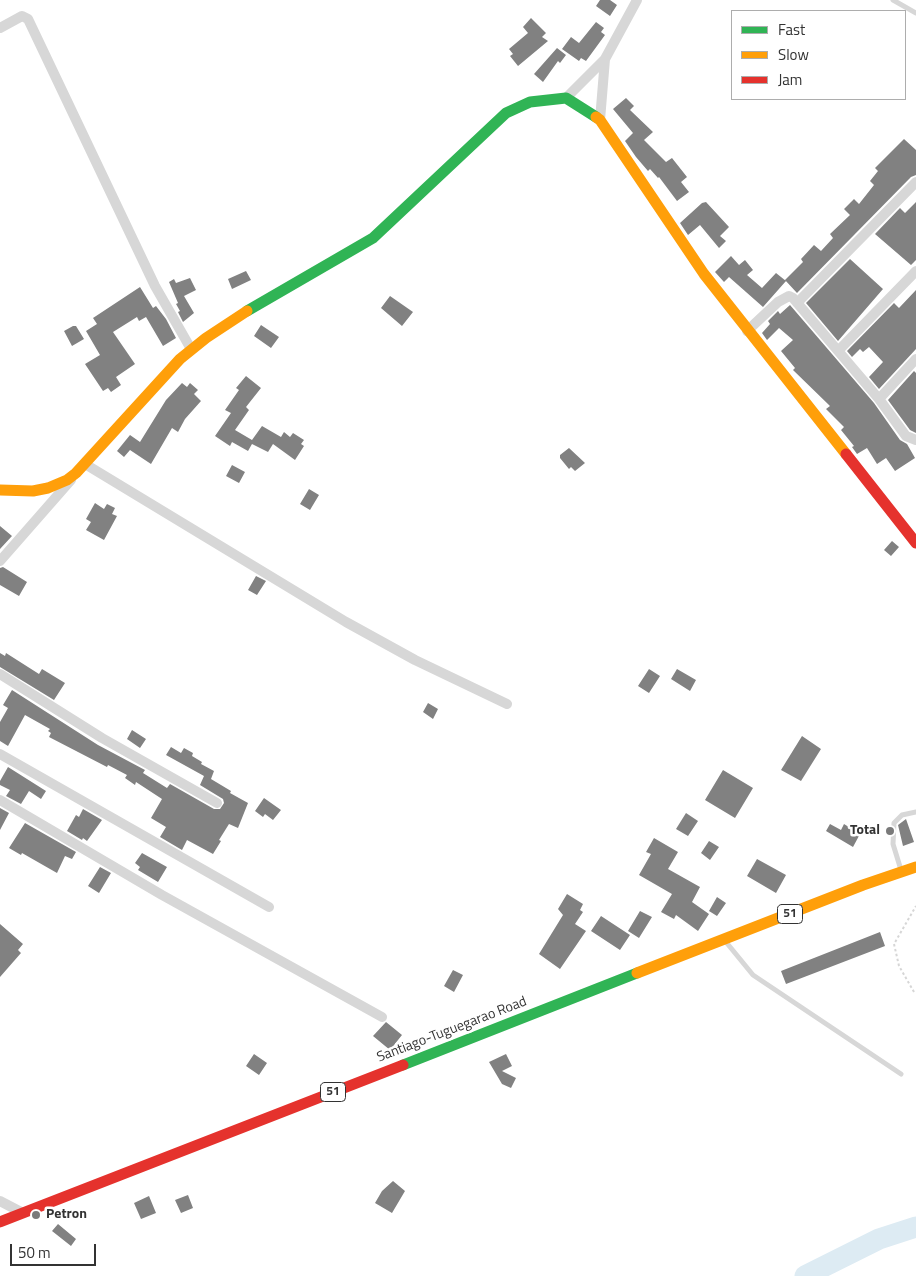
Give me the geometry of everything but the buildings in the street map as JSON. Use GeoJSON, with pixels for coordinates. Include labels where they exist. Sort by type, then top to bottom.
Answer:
{"type":"FeatureCollection","features":[{"type":"Feature","properties":{"kind":"main road"},"geometry":{"type":"LineString","coordinates":[[0,490],[48,488],[58,485],[76,473],[191,349],[238,316],[373,238],[495,121],[506,113],[530,102],[566,98],[600,120],[704,274],[747,331],[916,543]]}},
{"type":"Feature","properties":{"kind":"main road","name":"Santiago-Tuguegarao Road"},"geometry":{"type":"LineString","coordinates":[[0,1222],[901,871],[916,868]]}},
{"type":"Feature","properties":{"kind":"street"},"geometry":{"type":"LineString","coordinates":[[566,98],[605,59],[636,0]]}},
{"type":"Feature","properties":{"kind":"street"},"geometry":{"type":"LineString","coordinates":[[0,28],[22,16],[28,19],[155,286],[191,349]]}},
{"type":"Feature","properties":{"kind":"street"},"geometry":{"type":"LineString","coordinates":[[600,120],[605,59]]}},
{"type":"Feature","properties":{"kind":"street"},"geometry":{"type":"LineString","coordinates":[[797,303],[916,182]]}},
{"type":"Feature","properties":{"kind":"street"},"geometry":{"type":"LineString","coordinates":[[838,351],[916,271]]}},
{"type":"Feature","properties":{"kind":"street"},"geometry":{"type":"LineString","coordinates":[[747,331],[769,308],[789,296],[879,399],[906,436],[916,440]]}},
{"type":"Feature","properties":{"kind":"street"},"geometry":{"type":"LineString","coordinates":[[879,399],[916,359]]}},
{"type":"Feature","properties":{"kind":"street"},"geometry":{"type":"LineString","coordinates":[[85,464],[346,622],[415,660],[507,704]]}},
{"type":"Feature","properties":{"kind":"street"},"geometry":{"type":"LineString","coordinates":[[0,561],[76,473]]}},
{"type":"Feature","properties":{"kind":"street"},"geometry":{"type":"LineString","coordinates":[[0,674],[102,738],[216,803]]}},
{"type":"Feature","properties":{"kind":"street"},"geometry":{"type":"LineString","coordinates":[[0,754],[269,907]]}},
{"type":"Feature","properties":{"kind":"street"},"geometry":{"type":"LineString","coordinates":[[0,800],[153,890],[382,1017]]}},
{"type":"Feature","properties":{"kind":"street"},"geometry":{"type":"LineString","coordinates":[[0,1201],[23,1213]]}},
{"type":"Feature","properties":{"kind":"lane"},"geometry":{"type":"LineString","coordinates":[[892,0],[916,12]]}},
{"type":"Feature","properties":{"kind":"lane"},"geometry":{"type":"LineString","coordinates":[[901,871],[893,844],[894,823],[902,815],[916,812]]}},
{"type":"Feature","properties":{"kind":"lane"},"geometry":{"type":"LineString","coordinates":[[724,940],[753,975],[901,1074]]}},
{"type":"Feature","properties":{"kind":"path"},"geometry":{"type":"LineString","coordinates":[[914,992],[899,966],[894,944],[916,906]]}},
{"type":"Feature","properties":{"kind":"waterway"},"geometry":{"type":"LineString","coordinates":[[805,1276],[879,1239],[916,1227]]}},
{"type":"Feature","properties":{"kind":"traffic: fast"},"geometry":{"type":"LineString","coordinates":[[247,311],[373,238],[506,113],[530,102],[566,98],[596,117]]}},
{"type":"Feature","properties":{"kind":"traffic: fast"},"geometry":{"type":"LineString","coordinates":[[403,1065],[637,973]]}},
{"type":"Feature","properties":{"kind":"traffic: slow"},"geometry":{"type":"LineString","coordinates":[[596,117],[600,120],[704,274],[846,454]]}},
{"type":"Feature","properties":{"kind":"traffic: slow"},"geometry":{"type":"LineString","coordinates":[[0,490],[33,491],[48,488],[67,480],[76,473],[180,359],[206,338],[247,311]]}},
{"type":"Feature","properties":{"kind":"traffic: slow"},"geometry":{"type":"LineString","coordinates":[[637,973],[863,885],[916,867]]}},
{"type":"Feature","properties":{"kind":"traffic: jam"},"geometry":{"type":"LineString","coordinates":[[846,454],[916,543]]}},
{"type":"Feature","properties":{"kind":"traffic: jam"},"geometry":{"type":"LineString","coordinates":[[0,1222],[403,1065]]}},
{"type":"Feature","properties":{"kind":"place","name":"Total"},"geometry":{"type":"Point","coordinates":[890,831]}},
{"type":"Feature","properties":{"kind":"place","name":"Petron"},"geometry":{"type":"Point","coordinates":[36,1215]}}]}
